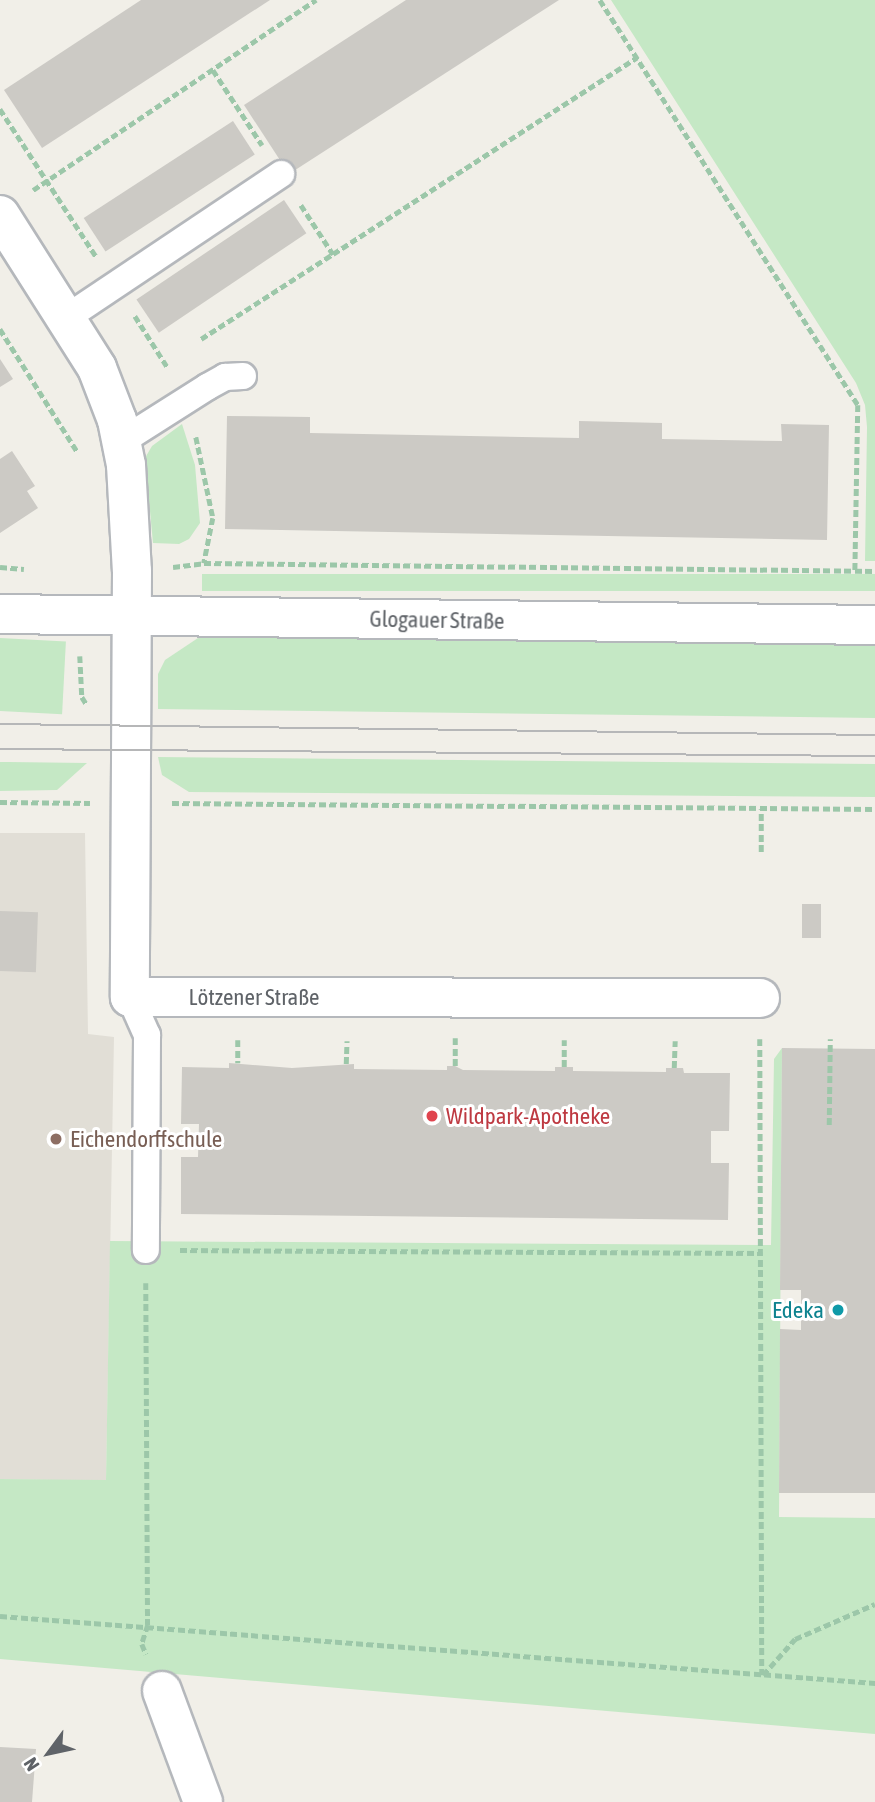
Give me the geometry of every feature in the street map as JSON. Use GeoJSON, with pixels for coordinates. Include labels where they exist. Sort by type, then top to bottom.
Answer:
{"type":"FeatureCollection","features":[{"type":"Feature","properties":{"kind":"street"},"geometry":{"type":"LineString","coordinates":[[14,204],[66,318],[97,368],[122,441],[132,571],[128,803],[130,997]]}},
{"type":"Feature","properties":{"kind":"street","name":"Glogauer Straße"},"geometry":{"type":"LineString","coordinates":[[0,614],[875,625]]}},
{"type":"Feature","properties":{"kind":"street","name":"Lötzener Straße"},"geometry":{"type":"LineString","coordinates":[[130,997],[760,998]]}},
{"type":"Feature","properties":{"kind":"street"},"geometry":{"type":"LineString","coordinates":[[162,1691],[203,1802]]}},
{"type":"Feature","properties":{"kind":"lane"},"geometry":{"type":"LineString","coordinates":[[66,318],[281,174]]}},
{"type":"Feature","properties":{"kind":"lane"},"geometry":{"type":"LineString","coordinates":[[122,441],[225,377],[243,376]]}},
{"type":"Feature","properties":{"kind":"lane"},"geometry":{"type":"LineString","coordinates":[[130,997],[147,1035],[146,1250]]}},
{"type":"Feature","properties":{"kind":"path"},"geometry":{"type":"LineString","coordinates":[[14,204],[316,0]]}},
{"type":"Feature","properties":{"kind":"path"},"geometry":{"type":"LineString","coordinates":[[600,0],[858,405],[855,571]]}},
{"type":"Feature","properties":{"kind":"path"},"geometry":{"type":"LineString","coordinates":[[201,339],[637,57]]}},
{"type":"Feature","properties":{"kind":"path"},"geometry":{"type":"LineString","coordinates":[[212,69],[332,254]]}},
{"type":"Feature","properties":{"kind":"path"},"geometry":{"type":"LineString","coordinates":[[0,329],[83,464]]}},
{"type":"Feature","properties":{"kind":"path"},"geometry":{"type":"LineString","coordinates":[[184,401],[200,446],[213,518],[204,563]]}},
{"type":"Feature","properties":{"kind":"path"},"geometry":{"type":"LineString","coordinates":[[132,571],[204,563],[875,571]]}},
{"type":"Feature","properties":{"kind":"path"},"geometry":{"type":"LineString","coordinates":[[0,567],[37,569]]}},
{"type":"Feature","properties":{"kind":"path"},"geometry":{"type":"LineString","coordinates":[[0,802],[875,809]]}},
{"type":"Feature","properties":{"kind":"path"},"geometry":{"type":"LineString","coordinates":[[761,809],[761,852]]}},
{"type":"Feature","properties":{"kind":"path"},"geometry":{"type":"LineString","coordinates":[[760,998],[762,1675]]}},
{"type":"Feature","properties":{"kind":"path"},"geometry":{"type":"LineString","coordinates":[[237,1035],[238,1063]]}},
{"type":"Feature","properties":{"kind":"path"},"geometry":{"type":"LineString","coordinates":[[455,1036],[455,1066]]}},
{"type":"Feature","properties":{"kind":"path"},"geometry":{"type":"LineString","coordinates":[[674,1068],[675,1036]]}},
{"type":"Feature","properties":{"kind":"path"},"geometry":{"type":"LineString","coordinates":[[829,1125],[830,1039]]}},
{"type":"Feature","properties":{"kind":"path"},"geometry":{"type":"LineString","coordinates":[[148,1625],[146,1250],[761,1253]]}},
{"type":"Feature","properties":{"kind":"path"},"geometry":{"type":"LineString","coordinates":[[762,1675],[795,1639],[875,1604]]}},
{"type":"Feature","properties":{"kind":"path"},"geometry":{"type":"LineString","coordinates":[[0,1616],[148,1625],[875,1683]]}},
{"type":"Feature","properties":{"kind":"shaded area","name":"Eichendorffschule"},"geometry":{"type":"Polygon","coordinates":[[[0,833],[85,833],[88,1034],[114,1037],[106,1481],[0,1479],[0,833]]]}},
{"type":"Feature","properties":{"kind":"green space"},"geometry":{"type":"Polygon","coordinates":[[[611,0],[875,0],[875,561],[865,561],[867,427],[865,405],[856,383],[611,0]]]}},
{"type":"Feature","properties":{"kind":"green space"},"geometry":{"type":"Polygon","coordinates":[[[182,424],[195,465],[200,523],[189,539],[179,544],[153,543],[145,458],[152,446],[182,424]]]}},
{"type":"Feature","properties":{"kind":"green space"},"geometry":{"type":"Polygon","coordinates":[[[202,574],[875,574],[875,591],[202,591],[202,574]]]}},
{"type":"Feature","properties":{"kind":"green space"},"geometry":{"type":"Polygon","coordinates":[[[207,632],[875,640],[875,718],[158,709],[158,674],[165,660],[207,632]]]}},
{"type":"Feature","properties":{"kind":"green space"},"geometry":{"type":"Polygon","coordinates":[[[0,638],[66,641],[62,714],[0,711],[0,638]]]}},
{"type":"Feature","properties":{"kind":"green space"},"geometry":{"type":"Polygon","coordinates":[[[158,757],[875,764],[875,797],[189,792],[162,775],[158,757]]]}},
{"type":"Feature","properties":{"kind":"green space"},"geometry":{"type":"Polygon","coordinates":[[[0,762],[87,763],[57,790],[0,791],[0,762]]]}},
{"type":"Feature","properties":{"kind":"green space"},"geometry":{"type":"Polygon","coordinates":[[[782,1048],[779,1517],[875,1518],[875,1734],[0,1659],[0,1479],[106,1480],[110,1241],[771,1245],[774,1059],[782,1048]]]}},
{"type":"Feature","properties":{"kind":"building"},"geometry":{"type":"Polygon","coordinates":[[[141,0],[270,0],[42,148],[4,90],[141,0]]]}},
{"type":"Feature","properties":{"kind":"building"},"geometry":{"type":"Polygon","coordinates":[[[406,0],[559,0],[289,174],[244,105],[406,0]]]}},
{"type":"Feature","properties":{"kind":"building"},"geometry":{"type":"Polygon","coordinates":[[[233,121],[255,155],[106,251],[84,218],[233,121]]]}},
{"type":"Feature","properties":{"kind":"building"},"geometry":{"type":"Polygon","coordinates":[[[284,200],[306,233],[159,333],[136,300],[284,200]]]}},
{"type":"Feature","properties":{"kind":"building"},"geometry":{"type":"Polygon","coordinates":[[[0,359],[13,379],[0,387],[0,359]]]}},
{"type":"Feature","properties":{"kind":"building"},"geometry":{"type":"Polygon","coordinates":[[[227,416],[310,417],[310,433],[579,438],[579,421],[662,423],[662,439],[782,441],[781,424],[829,425],[827,540],[225,529],[227,416]]]}},
{"type":"Feature","properties":{"kind":"building"},"geometry":{"type":"Polygon","coordinates":[[[12,451],[35,486],[27,491],[38,508],[0,533],[0,459],[12,451]]]}},
{"type":"Feature","properties":{"kind":"building"},"geometry":{"type":"Polygon","coordinates":[[[802,904],[821,904],[821,938],[802,938],[802,904]]]}},
{"type":"Feature","properties":{"kind":"building"},"geometry":{"type":"Polygon","coordinates":[[[0,911],[38,912],[36,972],[0,971],[0,911]]]}},
{"type":"Feature","properties":{"kind":"building","name":"Edeka"},"geometry":{"type":"Polygon","coordinates":[[[782,1048],[875,1049],[875,1493],[779,1493],[780,1329],[801,1330],[801,1290],[780,1290],[782,1048]]]}},
{"type":"Feature","properties":{"kind":"building"},"geometry":{"type":"Polygon","coordinates":[[[229,1063],[292,1068],[354,1064],[354,1069],[447,1070],[447,1066],[455,1066],[463,1070],[555,1071],[555,1067],[573,1067],[573,1071],[666,1072],[666,1068],[683,1068],[684,1073],[730,1073],[729,1131],[711,1131],[711,1163],[729,1163],[728,1220],[181,1214],[181,1157],[198,1157],[199,1124],[181,1124],[182,1067],[229,1068],[229,1063]]]}},
{"type":"Feature","properties":{"kind":"building"},"geometry":{"type":"Polygon","coordinates":[[[0,1747],[36,1749],[32,1802],[0,1802],[0,1747]]]}},
{"type":"Feature","properties":{"kind":"tram line"},"geometry":{"type":"LineString","coordinates":[[0,724],[875,735]]}},
{"type":"Feature","properties":{"kind":"tram line"},"geometry":{"type":"LineString","coordinates":[[0,749],[875,756]]}},
{"type":"Feature","properties":{"kind":"place","name":"Wildpark-Apotheke"},"geometry":{"type":"Point","coordinates":[432,1116]}},
{"type":"Feature","properties":{"kind":"place","name":"Eichendorffschule"},"geometry":{"type":"Point","coordinates":[56,1139]}},
{"type":"Feature","properties":{"kind":"place","name":"Edeka"},"geometry":{"type":"Point","coordinates":[838,1310]}}]}
